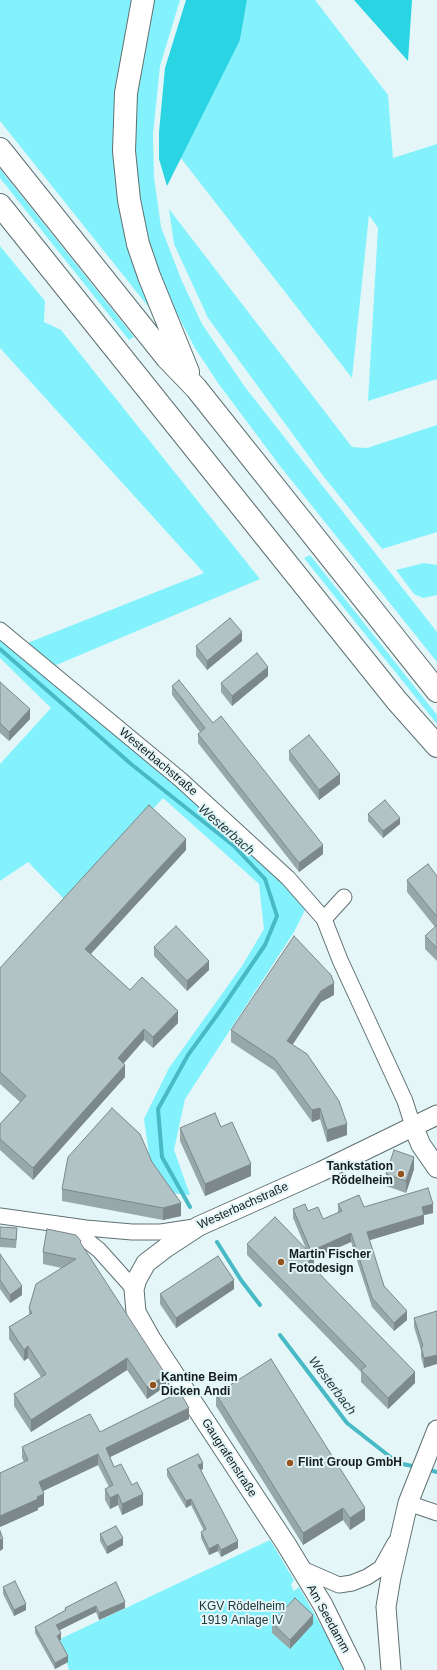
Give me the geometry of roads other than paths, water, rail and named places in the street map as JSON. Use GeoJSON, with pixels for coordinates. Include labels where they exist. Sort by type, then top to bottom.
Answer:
{"type":"FeatureCollection","features":[{"type":"Feature","properties":{"kind":"highway"},"geometry":{"type":"LineString","coordinates":[[143,0],[126,93],[124,151],[129,200],[138,244],[149,276],[179,353],[196,388]]}},
{"type":"Feature","properties":{"kind":"highway"},"geometry":{"type":"LineString","coordinates":[[0,150],[167,358],[196,388],[437,691]]}},
{"type":"Feature","properties":{"kind":"highway"},"geometry":{"type":"LineString","coordinates":[[0,205],[397,701],[437,746]]}},
{"type":"Feature","properties":{"kind":"main road","name":"Westerbachstraße"},"geometry":{"type":"LineString","coordinates":[[199,1226],[320,1172],[437,1115]]}},
{"type":"Feature","properties":{"kind":"main road"},"geometry":{"type":"LineString","coordinates":[[413,1126],[421,1145],[437,1168]]}},
{"type":"Feature","properties":{"kind":"main road","name":"Gaugrafenstraße"},"geometry":{"type":"LineString","coordinates":[[199,1226],[146,1263],[136,1279],[134,1289],[136,1312],[151,1339],[300,1568]]}},
{"type":"Feature","properties":{"kind":"main road"},"geometry":{"type":"LineString","coordinates":[[391,1670],[386,1607],[408,1502],[437,1430]]}},
{"type":"Feature","properties":{"kind":"main road","name":"Am Seedamm"},"geometry":{"type":"LineString","coordinates":[[300,1568],[323,1605],[355,1670]]}},
{"type":"Feature","properties":{"kind":"street","name":"Westerbachstraße"},"geometry":{"type":"LineString","coordinates":[[0,630],[181,780],[288,878],[324,919],[340,960],[405,1101],[413,1126]]}},
{"type":"Feature","properties":{"kind":"street"},"geometry":{"type":"LineString","coordinates":[[324,919],[344,897]]}},
{"type":"Feature","properties":{"kind":"street","name":"Westerbachstraße"},"geometry":{"type":"LineString","coordinates":[[0,1216],[60,1225],[147,1233],[199,1226]]}},
{"type":"Feature","properties":{"kind":"street","name":"Westerbachstraße"},"geometry":{"type":"LineString","coordinates":[[60,1225],[89,1241],[116,1267],[134,1289]]}},
{"type":"Feature","properties":{"kind":"street"},"geometry":{"type":"LineString","coordinates":[[408,1502],[437,1513]]}},
{"type":"Feature","properties":{"kind":"street"},"geometry":{"type":"LineString","coordinates":[[300,1568],[339,1585],[367,1577],[381,1568],[401,1530]]}},
{"type":"Feature","properties":{"kind":"waterway","name":"Westerbach"},"geometry":{"type":"LineString","coordinates":[[0,649],[131,764],[234,846],[265,879],[277,916],[265,945],[188,1055],[158,1109],[162,1157],[190,1207]]}},
{"type":"Feature","properties":{"kind":"waterway","name":"Westerbach"},"geometry":{"type":"LineString","coordinates":[[217,1242],[241,1280],[260,1305]]}},
{"type":"Feature","properties":{"kind":"waterway","name":"Westerbach"},"geometry":{"type":"LineString","coordinates":[[280,1335],[347,1423],[398,1463],[417,1467]]}},
{"type":"Feature","properties":{"kind":"waterway","name":"Westerbach"},"geometry":{"type":"LineString","coordinates":[[426,1469],[437,1472]]}},
{"type":"Feature","properties":{"kind":"place","name":"Tankstation Rödelheim"},"geometry":{"type":"Point","coordinates":[401,1174]}},
{"type":"Feature","properties":{"kind":"place","name":"Martin Fischer Fotodesign"},"geometry":{"type":"Point","coordinates":[281,1262]}},
{"type":"Feature","properties":{"kind":"place","name":"Kantine Beim Dicken Andi"},"geometry":{"type":"Point","coordinates":[153,1385]}},
{"type":"Feature","properties":{"kind":"place","name":"Flint Group GmbH"},"geometry":{"type":"Point","coordinates":[290,1463]}},
{"type":"Feature","properties":{"kind":"park label","name":"KGV Rödelheim 1919 Anlage IV"},"geometry":{"type":"Point","coordinates":[242,1614]}}]}
